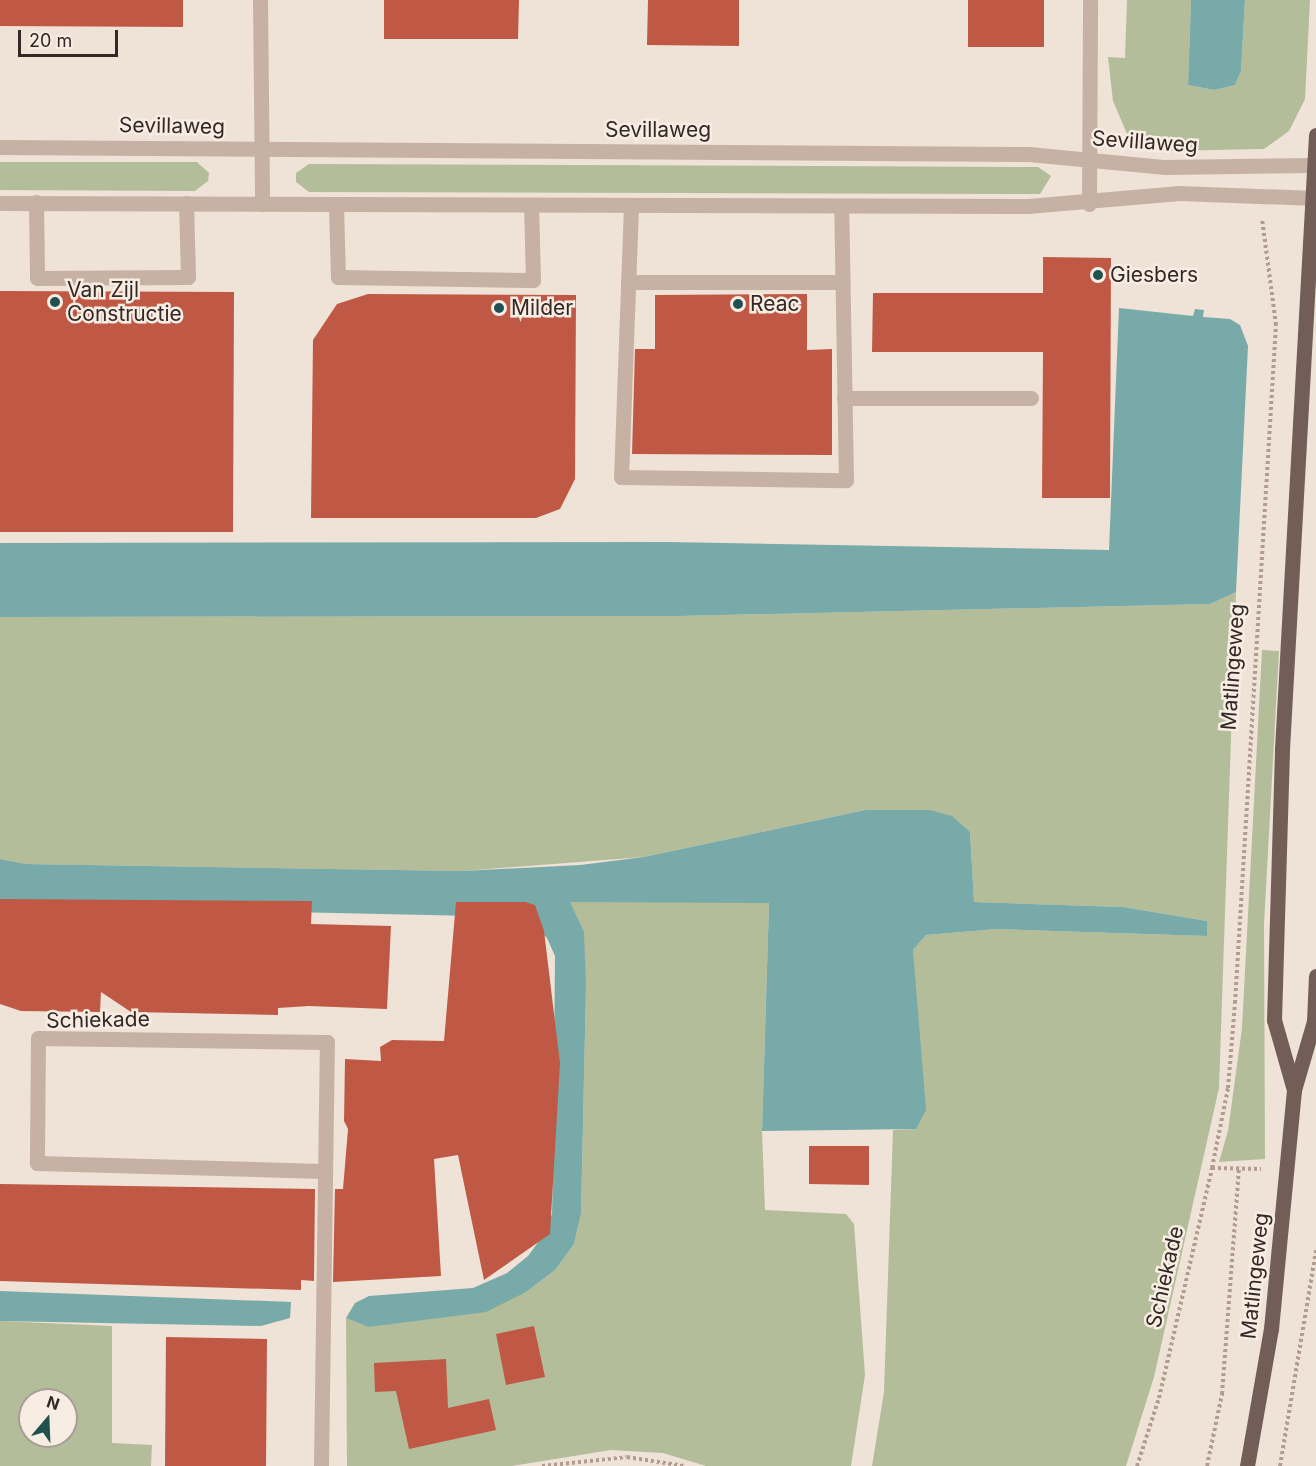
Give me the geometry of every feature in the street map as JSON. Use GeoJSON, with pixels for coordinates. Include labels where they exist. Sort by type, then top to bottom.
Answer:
{"type":"FeatureCollection","features":[{"type":"Feature","properties":{"kind":"main road","name":"Matlingeweg"},"geometry":{"type":"LineString","coordinates":[[1294,1090],[1274,1020],[1282,749],[1316,135]]}},
{"type":"Feature","properties":{"kind":"main road","name":"Matlingeweg"},"geometry":{"type":"LineString","coordinates":[[1247,1466],[1271,1329],[1294,1090],[1314,1021],[1316,976]]}},
{"type":"Feature","properties":{"kind":"street"},"geometry":{"type":"LineString","coordinates":[[260,0],[262,204]]}},
{"type":"Feature","properties":{"kind":"street"},"geometry":{"type":"LineString","coordinates":[[1089,204],[1090,0]]}},
{"type":"Feature","properties":{"kind":"street","name":"Sevillaweg"},"geometry":{"type":"LineString","coordinates":[[0,147],[1029,154],[1165,167],[1315,165]]}},
{"type":"Feature","properties":{"kind":"street"},"geometry":{"type":"LineString","coordinates":[[0,202],[336,206],[841,206],[1089,204],[1179,193],[1314,197]]}},
{"type":"Feature","properties":{"kind":"street"},"geometry":{"type":"LineString","coordinates":[[36,202],[37,278],[188,277],[186,203]]}},
{"type":"Feature","properties":{"kind":"street"},"geometry":{"type":"LineString","coordinates":[[336,206],[338,277],[533,280],[531,206]]}},
{"type":"Feature","properties":{"kind":"street"},"geometry":{"type":"LineString","coordinates":[[631,206],[621,477],[846,480],[841,206]]}},
{"type":"Feature","properties":{"kind":"street"},"geometry":{"type":"LineString","coordinates":[[628,282],[842,282]]}},
{"type":"Feature","properties":{"kind":"street"},"geometry":{"type":"LineString","coordinates":[[844,398],[1031,398]]}},
{"type":"Feature","properties":{"kind":"street","name":"Schiekade"},"geometry":{"type":"LineString","coordinates":[[321,1466],[322,1171],[327,1042],[38,1038],[37,1163],[322,1171]]}},
{"type":"Feature","properties":{"kind":"path","name":"Matlingeweg"},"geometry":{"type":"LineString","coordinates":[[1212,1168],[1228,1088],[1235,1003],[1276,325],[1263,244],[1262,194]]}},
{"type":"Feature","properties":{"kind":"path","name":"Matlingeweg"},"geometry":{"type":"LineString","coordinates":[[1207,1466],[1222,1394],[1239,1167]]}},
{"type":"Feature","properties":{"kind":"path"},"geometry":{"type":"LineString","coordinates":[[1212,1168],[1287,1170]]}},
{"type":"Feature","properties":{"kind":"path","name":"Schiekade"},"geometry":{"type":"LineString","coordinates":[[1137,1466],[1159,1398],[1212,1168]]}},
{"type":"Feature","properties":{"kind":"path"},"geometry":{"type":"LineString","coordinates":[[1280,1466],[1316,1250]]}},
{"type":"Feature","properties":{"kind":"path"},"geometry":{"type":"LineString","coordinates":[[542,1466],[627,1457],[684,1466]]}},
{"type":"Feature","properties":{"kind":"green space"},"geometry":{"type":"Polygon","coordinates":[[[1127,0],[1191,0],[1188,85],[1214,90],[1235,85],[1241,71],[1245,0],[1310,0],[1305,99],[1289,131],[1264,149],[1161,151],[1128,136],[1113,101],[1108,57],[1125,58],[1127,0]]]}},
{"type":"Feature","properties":{"kind":"green space"},"geometry":{"type":"Polygon","coordinates":[[[0,162],[197,162],[209,173],[208,181],[195,191],[0,190],[0,162]]]}},
{"type":"Feature","properties":{"kind":"green space"},"geometry":{"type":"Polygon","coordinates":[[[309,164],[1038,167],[1051,176],[1040,194],[309,192],[296,182],[296,173],[309,164]]]}},
{"type":"Feature","properties":{"kind":"green space"},"geometry":{"type":"Polygon","coordinates":[[[1236,592],[1219,1088],[1154,1377],[1126,1466],[872,1466],[884,1392],[893,1130],[916,1129],[913,950],[926,935],[997,929],[1207,936],[1207,921],[1123,907],[974,902],[970,832],[930,810],[865,810],[644,857],[462,871],[26,864],[0,859],[0,617],[680,616],[1210,604],[1236,592]]]}},
{"type":"Feature","properties":{"kind":"green space"},"geometry":{"type":"Polygon","coordinates":[[[1262,650],[1279,651],[1264,924],[1265,1159],[1219,1162],[1228,1131],[1242,1028],[1262,650]]]}},
{"type":"Feature","properties":{"kind":"green space"},"geometry":{"type":"Polygon","coordinates":[[[569,902],[769,902],[762,1131],[765,1210],[846,1214],[854,1224],[865,1375],[851,1466],[706,1466],[663,1453],[611,1450],[512,1466],[347,1466],[346,1318],[368,1327],[526,1292],[555,1270],[574,1244],[581,1214],[586,987],[569,902]]]}},
{"type":"Feature","properties":{"kind":"green space"},"geometry":{"type":"Polygon","coordinates":[[[0,1321],[112,1326],[112,1443],[152,1445],[151,1466],[0,1466],[0,1321]]]}},
{"type":"Feature","properties":{"kind":"water"},"geometry":{"type":"Polygon","coordinates":[[[1191,0],[1245,0],[1241,71],[1235,85],[1214,90],[1188,85],[1191,0]]]}},
{"type":"Feature","properties":{"kind":"water"},"geometry":{"type":"Polygon","coordinates":[[[1119,308],[1193,316],[1195,309],[1204,310],[1203,317],[1230,319],[1240,325],[1248,346],[1236,592],[1210,604],[680,616],[0,617],[0,543],[668,542],[1109,550],[1119,308]]]}},
{"type":"Feature","properties":{"kind":"water"},"geometry":{"type":"Polygon","coordinates":[[[865,810],[930,810],[952,816],[970,832],[974,902],[1123,907],[1207,921],[1207,936],[997,929],[926,935],[913,950],[926,1110],[916,1129],[762,1131],[769,903],[570,902],[584,932],[586,987],[581,1214],[574,1244],[555,1270],[526,1292],[486,1312],[368,1327],[346,1318],[355,1303],[369,1296],[473,1288],[507,1273],[528,1256],[542,1237],[552,1214],[553,1172],[555,956],[547,938],[536,927],[474,916],[0,906],[0,859],[26,864],[462,871],[580,865],[644,857],[865,810]]]}},
{"type":"Feature","properties":{"kind":"water"},"geometry":{"type":"Polygon","coordinates":[[[0,1291],[291,1302],[290,1318],[261,1326],[0,1321],[0,1291]]]}},
{"type":"Feature","properties":{"kind":"building"},"geometry":{"type":"Polygon","coordinates":[[[0,0],[183,0],[183,27],[0,26],[0,0]]]}},
{"type":"Feature","properties":{"kind":"building"},"geometry":{"type":"Polygon","coordinates":[[[384,0],[519,0],[518,39],[384,39],[384,0]]]}},
{"type":"Feature","properties":{"kind":"building"},"geometry":{"type":"Polygon","coordinates":[[[648,0],[739,0],[739,46],[647,45],[648,0]]]}},
{"type":"Feature","properties":{"kind":"building"},"geometry":{"type":"Polygon","coordinates":[[[968,0],[1044,0],[1044,47],[968,47],[968,0]]]}},
{"type":"Feature","properties":{"kind":"building"},"geometry":{"type":"Polygon","coordinates":[[[1043,257],[1111,258],[1110,498],[1042,498],[1043,352],[872,352],[873,293],[1043,293],[1043,257]]]}},
{"type":"Feature","properties":{"kind":"building"},"geometry":{"type":"Polygon","coordinates":[[[0,291],[234,292],[233,532],[0,532],[0,291]]]}},
{"type":"Feature","properties":{"kind":"building"},"geometry":{"type":"Polygon","coordinates":[[[368,294],[576,295],[575,479],[560,509],[536,518],[311,518],[313,340],[337,304],[368,294]]]}},
{"type":"Feature","properties":{"kind":"building"},"geometry":{"type":"Polygon","coordinates":[[[807,294],[807,350],[832,349],[832,455],[632,454],[635,349],[655,349],[655,295],[807,294]]]}},
{"type":"Feature","properties":{"kind":"building"},"geometry":{"type":"Polygon","coordinates":[[[0,899],[312,901],[311,924],[391,926],[387,1009],[309,1006],[278,1008],[278,1015],[131,1012],[101,992],[100,1012],[21,1011],[0,1004],[0,899]]]}},
{"type":"Feature","properties":{"kind":"building"},"geometry":{"type":"Polygon","coordinates":[[[456,902],[525,902],[535,905],[544,931],[560,1063],[550,1234],[484,1280],[458,1155],[434,1159],[441,1276],[333,1282],[335,1189],[343,1189],[348,1129],[344,1121],[345,1059],[381,1061],[380,1047],[392,1040],[444,1041],[456,902]]]}},
{"type":"Feature","properties":{"kind":"building"},"geometry":{"type":"Polygon","coordinates":[[[809,1146],[869,1146],[869,1185],[809,1184],[809,1146]]]}},
{"type":"Feature","properties":{"kind":"building"},"geometry":{"type":"Polygon","coordinates":[[[0,1184],[315,1189],[314,1281],[301,1280],[301,1290],[0,1281],[0,1184]]]}},
{"type":"Feature","properties":{"kind":"building"},"geometry":{"type":"Polygon","coordinates":[[[534,1326],[545,1377],[506,1385],[496,1334],[534,1326]]]}},
{"type":"Feature","properties":{"kind":"building"},"geometry":{"type":"Polygon","coordinates":[[[166,1337],[267,1339],[266,1466],[165,1466],[166,1337]]]}},
{"type":"Feature","properties":{"kind":"building"},"geometry":{"type":"Polygon","coordinates":[[[446,1359],[448,1408],[489,1399],[496,1430],[409,1449],[396,1391],[375,1392],[374,1363],[446,1359]]]}},
{"type":"Feature","properties":{"kind":"place","name":"Giesbers"},"geometry":{"type":"Point","coordinates":[1098,275]}},
{"type":"Feature","properties":{"kind":"place","name":"Van Zijl Constructie"},"geometry":{"type":"Point","coordinates":[55,302]}},
{"type":"Feature","properties":{"kind":"place","name":"Reac"},"geometry":{"type":"Point","coordinates":[738,304]}},
{"type":"Feature","properties":{"kind":"place","name":"Milder"},"geometry":{"type":"Point","coordinates":[499,308]}}]}
